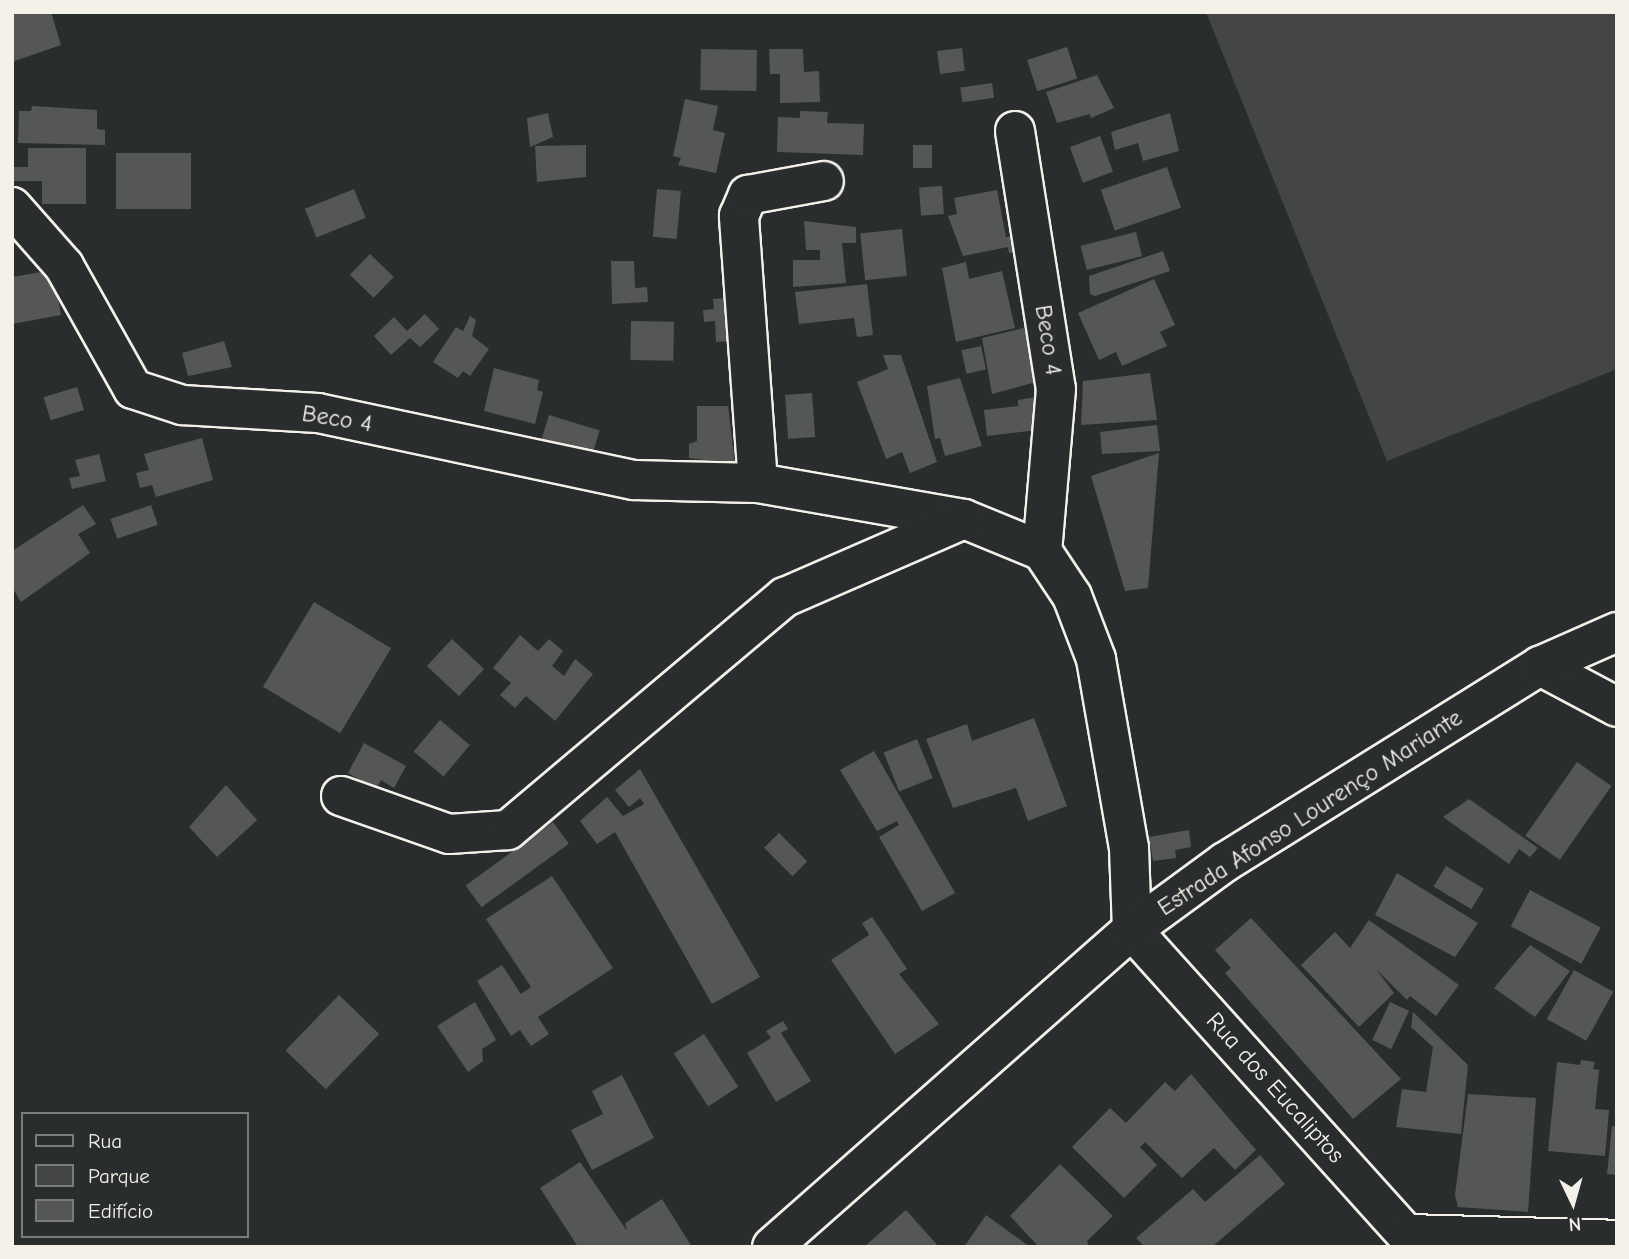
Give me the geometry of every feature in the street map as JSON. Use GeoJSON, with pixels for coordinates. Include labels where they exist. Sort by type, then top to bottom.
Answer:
{"type":"FeatureCollection","features":[{"type":"Feature","properties":{"kind":"street","name":"Beco 4"},"geometry":{"type":"LineString","coordinates":[[12,207],[64,266],[132,389],[182,405],[318,413],[634,480],[758,483],[964,519],[1042,551],[1056,389],[1016,131]]}},
{"type":"Feature","properties":{"kind":"street"},"geometry":{"type":"LineString","coordinates":[[758,483],[739,216],[748,195],[824,181]]}},
{"type":"Feature","properties":{"kind":"street"},"geometry":{"type":"LineString","coordinates":[[341,796],[449,834],[508,830],[785,597],[964,519]]}},
{"type":"Feature","properties":{"kind":"street"},"geometry":{"type":"LineString","coordinates":[[1042,551],[1072,596],[1096,659],[1129,848],[1132,930]]}},
{"type":"Feature","properties":{"kind":"street","name":"Estrada Afonso Lourenço Mariante"},"geometry":{"type":"LineString","coordinates":[[772,1247],[1132,930],[1225,862],[1540,666],[1617,632]]}},
{"type":"Feature","properties":{"kind":"street"},"geometry":{"type":"LineString","coordinates":[[1540,666],[1617,707]]}},
{"type":"Feature","properties":{"kind":"street","name":"Rua dos Eucaliptos"},"geometry":{"type":"LineString","coordinates":[[1132,930],[1413,1240]]}},
{"type":"Feature","properties":{"kind":"street"},"geometry":{"type":"LineString","coordinates":[[1413,1240],[1617,1240]]}},
{"type":"Feature","properties":{"kind":"green space"},"geometry":{"type":"Polygon","coordinates":[[[1206,12],[1617,12],[1617,369],[1387,461],[1206,12]]]}},
{"type":"Feature","properties":{"kind":"building"},"geometry":{"type":"Polygon","coordinates":[[[12,12],[51,12],[61,45],[12,62],[12,12]]]}},
{"type":"Feature","properties":{"kind":"building"},"geometry":{"type":"Polygon","coordinates":[[[1067,47],[1077,78],[1037,91],[1027,60],[1067,47]]]}},
{"type":"Feature","properties":{"kind":"building"},"geometry":{"type":"Polygon","coordinates":[[[962,48],[965,71],[940,74],[937,51],[962,48]]]}},
{"type":"Feature","properties":{"kind":"building"},"geometry":{"type":"Polygon","coordinates":[[[701,49],[757,50],[756,91],[700,90],[701,49]]]}},
{"type":"Feature","properties":{"kind":"building"},"geometry":{"type":"Polygon","coordinates":[[[769,49],[803,49],[804,72],[819,71],[820,102],[780,103],[780,74],[770,74],[769,49]]]}},
{"type":"Feature","properties":{"kind":"building"},"geometry":{"type":"Polygon","coordinates":[[[1097,75],[1114,108],[1091,118],[1090,114],[1057,123],[1046,92],[1097,75]]]}},
{"type":"Feature","properties":{"kind":"building"},"geometry":{"type":"Polygon","coordinates":[[[992,83],[994,98],[962,102],[960,87],[992,83]]]}},
{"type":"Feature","properties":{"kind":"building"},"geometry":{"type":"Polygon","coordinates":[[[685,99],[718,106],[713,130],[725,133],[716,173],[678,165],[681,158],[673,156],[685,99]]]}},
{"type":"Feature","properties":{"kind":"building"},"geometry":{"type":"Polygon","coordinates":[[[32,106],[97,110],[97,129],[105,130],[105,145],[18,143],[19,111],[31,111],[32,106]]]}},
{"type":"Feature","properties":{"kind":"building"},"geometry":{"type":"Polygon","coordinates":[[[800,111],[828,112],[827,123],[864,124],[863,155],[777,152],[778,117],[800,118],[800,111]]]}},
{"type":"Feature","properties":{"kind":"building"},"geometry":{"type":"Polygon","coordinates":[[[548,113],[553,137],[530,147],[527,118],[548,113]]]}},
{"type":"Feature","properties":{"kind":"building"},"geometry":{"type":"Polygon","coordinates":[[[1170,113],[1179,151],[1143,161],[1138,143],[1115,150],[1111,132],[1170,113]]]}},
{"type":"Feature","properties":{"kind":"building"},"geometry":{"type":"Polygon","coordinates":[[[1100,136],[1113,172],[1083,183],[1070,147],[1100,136]]]}},
{"type":"Feature","properties":{"kind":"building"},"geometry":{"type":"Polygon","coordinates":[[[586,145],[586,177],[537,182],[535,146],[586,145]]]}},
{"type":"Feature","properties":{"kind":"building"},"geometry":{"type":"Polygon","coordinates":[[[913,145],[932,145],[932,168],[913,168],[913,145]]]}},
{"type":"Feature","properties":{"kind":"building"},"geometry":{"type":"Polygon","coordinates":[[[28,148],[86,148],[86,204],[42,204],[42,181],[12,181],[12,167],[28,167],[28,148]]]}},
{"type":"Feature","properties":{"kind":"building"},"geometry":{"type":"Polygon","coordinates":[[[116,153],[191,153],[191,209],[116,209],[116,153]]]}},
{"type":"Feature","properties":{"kind":"building"},"geometry":{"type":"Polygon","coordinates":[[[1167,167],[1181,208],[1115,230],[1101,190],[1167,167]]]}},
{"type":"Feature","properties":{"kind":"building"},"geometry":{"type":"Polygon","coordinates":[[[942,186],[944,214],[921,216],[919,188],[942,186]]]}},
{"type":"Feature","properties":{"kind":"building"},"geometry":{"type":"Polygon","coordinates":[[[354,189],[366,218],[316,238],[305,209],[354,189]]]}},
{"type":"Feature","properties":{"kind":"building"},"geometry":{"type":"Polygon","coordinates":[[[657,189],[681,191],[677,239],[653,237],[657,189]]]}},
{"type":"Feature","properties":{"kind":"building"},"geometry":{"type":"Polygon","coordinates":[[[997,190],[1006,237],[1019,235],[1022,251],[1009,253],[1008,247],[963,256],[948,216],[957,214],[954,198],[997,190]]]}},
{"type":"Feature","properties":{"kind":"building"},"geometry":{"type":"Polygon","coordinates":[[[804,221],[856,227],[856,243],[842,243],[846,283],[793,287],[793,260],[820,260],[820,250],[806,250],[804,221]]]}},
{"type":"Feature","properties":{"kind":"building"},"geometry":{"type":"Polygon","coordinates":[[[902,229],[907,276],[865,280],[860,233],[902,229]]]}},
{"type":"Feature","properties":{"kind":"building"},"geometry":{"type":"Polygon","coordinates":[[[1136,232],[1142,256],[1087,270],[1081,246],[1136,232]]]}},
{"type":"Feature","properties":{"kind":"building"},"geometry":{"type":"Polygon","coordinates":[[[1163,251],[1170,271],[1095,296],[1090,294],[1089,276],[1163,251]]]}},
{"type":"Feature","properties":{"kind":"building"},"geometry":{"type":"Polygon","coordinates":[[[370,254],[394,277],[374,298],[350,275],[370,254]]]}},
{"type":"Feature","properties":{"kind":"building"},"geometry":{"type":"Polygon","coordinates":[[[611,261],[634,261],[635,288],[647,287],[648,302],[612,304],[611,261]]]}},
{"type":"Feature","properties":{"kind":"building"},"geometry":{"type":"Polygon","coordinates":[[[966,262],[969,279],[1002,271],[1015,328],[956,342],[942,268],[966,262]]]}},
{"type":"Feature","properties":{"kind":"building"},"geometry":{"type":"Polygon","coordinates":[[[53,270],[61,315],[12,324],[12,277],[53,270]]]}},
{"type":"Feature","properties":{"kind":"building"},"geometry":{"type":"Polygon","coordinates":[[[1154,279],[1175,325],[1160,332],[1167,346],[1122,366],[1116,352],[1099,360],[1078,313],[1154,279]]]}},
{"type":"Feature","properties":{"kind":"building"},"geometry":{"type":"Polygon","coordinates":[[[867,284],[873,335],[857,337],[854,318],[799,324],[795,292],[867,284]]]}},
{"type":"Feature","properties":{"kind":"building"},"geometry":{"type":"Polygon","coordinates":[[[743,297],[746,340],[716,342],[715,321],[704,322],[703,310],[714,309],[713,299],[743,297]]]}},
{"type":"Feature","properties":{"kind":"building"},"geometry":{"type":"Polygon","coordinates":[[[425,314],[439,329],[420,347],[410,338],[391,355],[374,336],[394,317],[407,331],[425,314]]]}},
{"type":"Feature","properties":{"kind":"building"},"geometry":{"type":"Polygon","coordinates":[[[470,316],[476,320],[472,336],[489,349],[470,376],[463,371],[458,378],[433,362],[456,327],[463,331],[470,316]]]}},
{"type":"Feature","properties":{"kind":"building"},"geometry":{"type":"Polygon","coordinates":[[[631,321],[674,322],[673,361],[630,360],[631,321]]]}},
{"type":"Feature","properties":{"kind":"building"},"geometry":{"type":"Polygon","coordinates":[[[1024,328],[1040,381],[992,394],[982,338],[1024,328]]]}},
{"type":"Feature","properties":{"kind":"building"},"geometry":{"type":"Polygon","coordinates":[[[224,341],[232,367],[188,376],[182,353],[224,341]]]}},
{"type":"Feature","properties":{"kind":"building"},"geometry":{"type":"Polygon","coordinates":[[[981,346],[986,369],[966,374],[961,350],[981,346]]]}},
{"type":"Feature","properties":{"kind":"building"},"geometry":{"type":"Polygon","coordinates":[[[883,355],[901,355],[937,462],[910,473],[902,452],[886,459],[857,382],[888,369],[883,355]]]}},
{"type":"Feature","properties":{"kind":"building"},"geometry":{"type":"Polygon","coordinates":[[[494,368],[539,380],[537,390],[543,392],[535,424],[484,411],[494,368]]]}},
{"type":"Feature","properties":{"kind":"building"},"geometry":{"type":"Polygon","coordinates":[[[1150,373],[1157,420],[1081,425],[1083,381],[1150,373]]]}},
{"type":"Feature","properties":{"kind":"building"},"geometry":{"type":"Polygon","coordinates":[[[960,378],[982,446],[945,456],[940,438],[935,439],[927,386],[960,378]]]}},
{"type":"Feature","properties":{"kind":"building"},"geometry":{"type":"Polygon","coordinates":[[[77,387],[84,410],[51,420],[44,397],[77,387]]]}},
{"type":"Feature","properties":{"kind":"building"},"geometry":{"type":"Polygon","coordinates":[[[812,393],[815,437],[788,439],[785,395],[812,393]]]}},
{"type":"Feature","properties":{"kind":"building"},"geometry":{"type":"Polygon","coordinates":[[[1042,396],[1046,429],[987,436],[984,410],[1018,406],[1018,400],[1042,396]]]}},
{"type":"Feature","properties":{"kind":"building"},"geometry":{"type":"Polygon","coordinates":[[[697,406],[728,406],[735,464],[689,458],[689,444],[697,441],[697,406]]]}},
{"type":"Feature","properties":{"kind":"building"},"geometry":{"type":"Polygon","coordinates":[[[549,415],[600,430],[589,464],[539,448],[549,415]]]}},
{"type":"Feature","properties":{"kind":"building"},"geometry":{"type":"Polygon","coordinates":[[[1157,425],[1160,451],[1102,454],[1100,432],[1157,425]]]}},
{"type":"Feature","properties":{"kind":"building"},"geometry":{"type":"Polygon","coordinates":[[[202,438],[213,480],[156,497],[152,485],[140,488],[136,473],[149,470],[144,454],[202,438]]]}},
{"type":"Feature","properties":{"kind":"building"},"geometry":{"type":"Polygon","coordinates":[[[1159,453],[1148,588],[1125,591],[1091,476],[1159,453]]]}},
{"type":"Feature","properties":{"kind":"building"},"geometry":{"type":"Polygon","coordinates":[[[99,454],[106,481],[72,489],[69,478],[80,476],[75,460],[99,454]]]}},
{"type":"Feature","properties":{"kind":"building"},"geometry":{"type":"Polygon","coordinates":[[[83,505],[96,524],[78,534],[90,553],[21,602],[12,587],[12,551],[83,505]]]}},
{"type":"Feature","properties":{"kind":"building"},"geometry":{"type":"Polygon","coordinates":[[[151,505],[158,525],[117,539],[110,519],[151,505]]]}},
{"type":"Feature","properties":{"kind":"building"},"geometry":{"type":"Polygon","coordinates":[[[314,602],[391,648],[340,733],[263,687],[314,602]]]}},
{"type":"Feature","properties":{"kind":"building"},"geometry":{"type":"Polygon","coordinates":[[[520,635],[538,651],[549,639],[563,651],[552,666],[564,676],[575,659],[593,674],[555,721],[526,696],[515,708],[500,695],[511,683],[493,668],[520,635]]]}},
{"type":"Feature","properties":{"kind":"building"},"geometry":{"type":"Polygon","coordinates":[[[452,639],[484,669],[459,696],[427,666],[452,639]]]}},
{"type":"Feature","properties":{"kind":"building"},"geometry":{"type":"Polygon","coordinates":[[[1034,718],[1067,806],[1028,821],[1016,788],[953,808],[926,739],[967,724],[972,741],[1034,718]]]}},
{"type":"Feature","properties":{"kind":"building"},"geometry":{"type":"Polygon","coordinates":[[[440,720],[470,745],[444,776],[414,751],[440,720]]]}},
{"type":"Feature","properties":{"kind":"building"},"geometry":{"type":"Polygon","coordinates":[[[917,739],[933,778],[899,791],[884,752],[917,739]]]}},
{"type":"Feature","properties":{"kind":"building"},"geometry":{"type":"Polygon","coordinates":[[[364,743],[406,766],[394,788],[381,780],[376,789],[348,773],[364,743]]]}},
{"type":"Feature","properties":{"kind":"building"},"geometry":{"type":"Polygon","coordinates":[[[874,751],[955,893],[922,911],[879,837],[899,825],[897,821],[877,831],[840,770],[874,751]]]}},
{"type":"Feature","properties":{"kind":"building"},"geometry":{"type":"Polygon","coordinates":[[[1577,762],[1611,786],[1560,860],[1525,836],[1577,762]]]}},
{"type":"Feature","properties":{"kind":"building"},"geometry":{"type":"Polygon","coordinates":[[[640,769],[760,977],[712,1004],[615,832],[597,844],[580,821],[607,797],[623,816],[644,804],[640,798],[629,807],[615,790],[640,769]]]}},
{"type":"Feature","properties":{"kind":"building"},"geometry":{"type":"Polygon","coordinates":[[[226,785],[257,820],[217,857],[189,827],[226,785]]]}},
{"type":"Feature","properties":{"kind":"building"},"geometry":{"type":"Polygon","coordinates":[[[1469,799],[1538,848],[1530,857],[1519,849],[1509,864],[1443,817],[1469,799]]]}},
{"type":"Feature","properties":{"kind":"building"},"geometry":{"type":"Polygon","coordinates":[[[553,822],[569,844],[481,907],[466,885],[553,822]]]}},
{"type":"Feature","properties":{"kind":"building"},"geometry":{"type":"Polygon","coordinates":[[[1189,830],[1191,847],[1175,850],[1176,858],[1153,861],[1149,837],[1189,830]]]}},
{"type":"Feature","properties":{"kind":"building"},"geometry":{"type":"Polygon","coordinates":[[[779,833],[807,861],[792,876],[764,848],[779,833]]]}},
{"type":"Feature","properties":{"kind":"building"},"geometry":{"type":"Polygon","coordinates":[[[1446,866],[1484,889],[1471,909],[1434,887],[1446,866]]]}},
{"type":"Feature","properties":{"kind":"building"},"geometry":{"type":"Polygon","coordinates":[[[1397,873],[1478,923],[1455,957],[1375,915],[1397,873]]]}},
{"type":"Feature","properties":{"kind":"building"},"geometry":{"type":"Polygon","coordinates":[[[552,876],[613,968],[538,1017],[549,1034],[531,1046],[520,1030],[511,1036],[477,981],[502,965],[521,994],[531,987],[486,919],[552,876]]]}},
{"type":"Feature","properties":{"kind":"building"},"geometry":{"type":"Polygon","coordinates":[[[1530,890],[1601,928],[1581,964],[1511,926],[1530,890]]]}},
{"type":"Feature","properties":{"kind":"building"},"geometry":{"type":"Polygon","coordinates":[[[872,917],[907,969],[899,974],[939,1024],[895,1054],[831,960],[869,935],[862,923],[872,917]]]}},
{"type":"Feature","properties":{"kind":"building"},"geometry":{"type":"Polygon","coordinates":[[[1251,918],[1401,1079],[1353,1119],[1225,973],[1231,968],[1215,950],[1251,918]]]}},
{"type":"Feature","properties":{"kind":"building"},"geometry":{"type":"Polygon","coordinates":[[[1369,920],[1459,985],[1436,1016],[1410,996],[1407,1000],[1376,969],[1394,993],[1359,1027],[1301,965],[1335,932],[1350,948],[1369,920]]]}},
{"type":"Feature","properties":{"kind":"building"},"geometry":{"type":"Polygon","coordinates":[[[1530,945],[1570,971],[1535,1017],[1494,988],[1530,945]]]}},
{"type":"Feature","properties":{"kind":"building"},"geometry":{"type":"Polygon","coordinates":[[[1574,970],[1613,992],[1586,1041],[1547,1019],[1574,970]]]}},
{"type":"Feature","properties":{"kind":"building"},"geometry":{"type":"Polygon","coordinates":[[[339,995],[379,1034],[326,1089],[286,1050],[339,995]]]}},
{"type":"Feature","properties":{"kind":"building"},"geometry":{"type":"Polygon","coordinates":[[[475,1002],[496,1040],[482,1049],[483,1061],[468,1072],[437,1026],[475,1002]]]}},
{"type":"Feature","properties":{"kind":"building"},"geometry":{"type":"Polygon","coordinates":[[[1390,1002],[1409,1011],[1391,1049],[1372,1040],[1390,1002]]]}},
{"type":"Feature","properties":{"kind":"building"},"geometry":{"type":"Polygon","coordinates":[[[1413,1012],[1468,1065],[1461,1134],[1396,1127],[1402,1089],[1426,1092],[1433,1047],[1411,1027],[1413,1012]]]}},
{"type":"Feature","properties":{"kind":"building"},"geometry":{"type":"Polygon","coordinates":[[[783,1021],[788,1029],[781,1033],[811,1081],[776,1102],[747,1053],[771,1038],[766,1031],[783,1021]]]}},
{"type":"Feature","properties":{"kind":"building"},"geometry":{"type":"Polygon","coordinates":[[[704,1034],[738,1087],[708,1106],[674,1054],[704,1034]]]}},
{"type":"Feature","properties":{"kind":"building"},"geometry":{"type":"Polygon","coordinates":[[[1581,1060],[1595,1062],[1593,1069],[1599,1070],[1595,1109],[1609,1110],[1605,1156],[1548,1151],[1557,1062],[1580,1065],[1581,1060]]]}},
{"type":"Feature","properties":{"kind":"building"},"geometry":{"type":"Polygon","coordinates":[[[1191,1074],[1256,1150],[1235,1170],[1214,1148],[1182,1178],[1145,1142],[1140,1147],[1157,1165],[1124,1198],[1072,1147],[1110,1108],[1126,1123],[1165,1082],[1175,1091],[1191,1074]]]}},
{"type":"Feature","properties":{"kind":"building"},"geometry":{"type":"Polygon","coordinates":[[[622,1075],[654,1138],[592,1170],[571,1130],[603,1114],[592,1091],[622,1075]]]}},
{"type":"Feature","properties":{"kind":"building"},"geometry":{"type":"Polygon","coordinates":[[[1468,1094],[1536,1098],[1528,1212],[1458,1207],[1455,1195],[1468,1094]]]}},
{"type":"Feature","properties":{"kind":"building"},"geometry":{"type":"Polygon","coordinates":[[[1612,1126],[1617,1127],[1617,1175],[1607,1174],[1612,1126]]]}},
{"type":"Feature","properties":{"kind":"building"},"geometry":{"type":"Polygon","coordinates":[[[1260,1155],[1285,1184],[1212,1247],[1145,1247],[1136,1238],[1193,1189],[1205,1202],[1260,1155]]]}},
{"type":"Feature","properties":{"kind":"building"},"geometry":{"type":"Polygon","coordinates":[[[580,1162],[627,1231],[625,1223],[662,1199],[692,1247],[578,1247],[540,1188],[580,1162]]]}},
{"type":"Feature","properties":{"kind":"building"},"geometry":{"type":"Polygon","coordinates":[[[1060,1164],[1113,1216],[1087,1241],[1089,1247],[1039,1247],[1010,1216],[1060,1164]]]}},
{"type":"Feature","properties":{"kind":"building"},"geometry":{"type":"Polygon","coordinates":[[[906,1210],[939,1247],[864,1247],[906,1210]]]}},
{"type":"Feature","properties":{"kind":"building"},"geometry":{"type":"Polygon","coordinates":[[[986,1215],[1030,1247],[964,1247],[986,1215]]]}}]}
